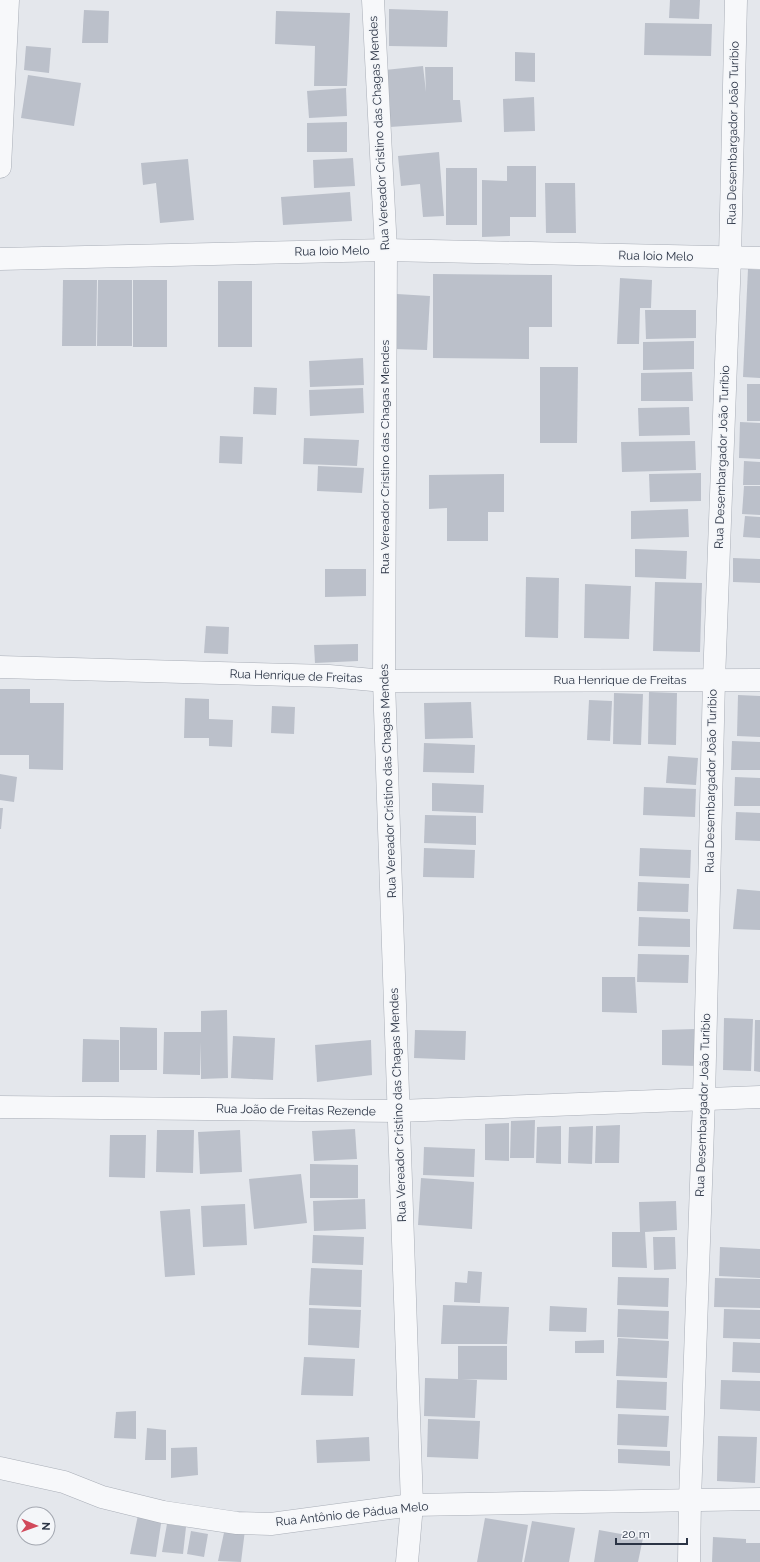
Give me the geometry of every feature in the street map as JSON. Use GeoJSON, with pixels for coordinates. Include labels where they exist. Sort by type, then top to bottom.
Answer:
{"type":"FeatureCollection","features":[{"type":"Feature","properties":{"kind":"street"},"geometry":{"type":"LineString","coordinates":[[0,168],[8,0]]}},
{"type":"Feature","properties":{"kind":"street","name":"Rua Vereador Cristino das Chagas Mendes"},"geometry":{"type":"LineString","coordinates":[[373,0],[386,250],[384,681],[412,1506],[407,1562]]}},
{"type":"Feature","properties":{"kind":"street","name":"Rua Desembargador João Turíbio"},"geometry":{"type":"LineString","coordinates":[[689,1562],[704,1098],[714,680],[730,257],[736,0]]}},
{"type":"Feature","properties":{"kind":"street","name":"Rua Ioio Melo"},"geometry":{"type":"LineString","coordinates":[[0,259],[386,250],[760,258]]}},
{"type":"Feature","properties":{"kind":"street","name":"Rua Henrique de Freitas"},"geometry":{"type":"LineString","coordinates":[[0,667],[321,676],[384,681],[760,680]]}},
{"type":"Feature","properties":{"kind":"street","name":"Rua João de Freitas Rezende"},"geometry":{"type":"LineString","coordinates":[[0,1107],[398,1111],[760,1097]]}},
{"type":"Feature","properties":{"kind":"street","name":"Rua Antônio de Pádua Melo"},"geometry":{"type":"LineString","coordinates":[[0,1468],[64,1482],[102,1497],[162,1512],[237,1523],[271,1524],[412,1506],[760,1499]]}},
{"type":"Feature","properties":{"kind":"building"},"geometry":{"type":"Polygon","coordinates":[[[670,0],[700,0],[699,19],[669,18],[670,0]]]}},
{"type":"Feature","properties":{"kind":"building"},"geometry":{"type":"Polygon","coordinates":[[[389,9],[448,11],[447,47],[389,46],[389,9]]]}},
{"type":"Feature","properties":{"kind":"building"},"geometry":{"type":"Polygon","coordinates":[[[84,10],[109,11],[108,43],[82,43],[84,10]]]}},
{"type":"Feature","properties":{"kind":"building"},"geometry":{"type":"Polygon","coordinates":[[[276,11],[350,13],[347,86],[314,86],[315,46],[275,44],[276,11]]]}},
{"type":"Feature","properties":{"kind":"building"},"geometry":{"type":"Polygon","coordinates":[[[645,23],[712,24],[711,56],[644,55],[645,23]]]}},
{"type":"Feature","properties":{"kind":"building"},"geometry":{"type":"Polygon","coordinates":[[[26,46],[51,48],[49,73],[24,70],[26,46]]]}},
{"type":"Feature","properties":{"kind":"building"},"geometry":{"type":"Polygon","coordinates":[[[515,52],[535,53],[535,82],[515,81],[515,52]]]}},
{"type":"Feature","properties":{"kind":"building"},"geometry":{"type":"Polygon","coordinates":[[[423,66],[426,92],[425,67],[453,67],[453,100],[460,100],[462,122],[390,127],[385,70],[423,66]]]}},
{"type":"Feature","properties":{"kind":"building"},"geometry":{"type":"Polygon","coordinates":[[[28,75],[81,83],[74,126],[21,118],[28,75]]]}},
{"type":"Feature","properties":{"kind":"building"},"geometry":{"type":"Polygon","coordinates":[[[346,88],[347,116],[309,118],[307,91],[346,88]]]}},
{"type":"Feature","properties":{"kind":"building"},"geometry":{"type":"Polygon","coordinates":[[[534,97],[535,131],[504,132],[503,99],[534,97]]]}},
{"type":"Feature","properties":{"kind":"building"},"geometry":{"type":"Polygon","coordinates":[[[347,122],[347,152],[307,152],[307,123],[347,122]]]}},
{"type":"Feature","properties":{"kind":"building"},"geometry":{"type":"Polygon","coordinates":[[[439,152],[444,216],[423,217],[420,184],[401,186],[398,156],[439,152]]]}},
{"type":"Feature","properties":{"kind":"building"},"geometry":{"type":"Polygon","coordinates":[[[353,158],[355,186],[314,188],[313,160],[353,158]]]}},
{"type":"Feature","properties":{"kind":"building"},"geometry":{"type":"Polygon","coordinates":[[[188,159],[194,220],[160,223],[156,183],[143,185],[141,163],[188,159]]]}},
{"type":"Feature","properties":{"kind":"building"},"geometry":{"type":"Polygon","coordinates":[[[507,166],[536,166],[536,217],[510,217],[510,236],[482,237],[482,180],[507,181],[507,166]]]}},
{"type":"Feature","properties":{"kind":"building"},"geometry":{"type":"Polygon","coordinates":[[[446,168],[477,168],[477,225],[446,225],[446,168]]]}},
{"type":"Feature","properties":{"kind":"building"},"geometry":{"type":"Polygon","coordinates":[[[545,183],[575,183],[576,233],[546,233],[545,183]]]}},
{"type":"Feature","properties":{"kind":"building"},"geometry":{"type":"Polygon","coordinates":[[[350,192],[352,221],[283,225],[281,197],[350,192]]]}},
{"type":"Feature","properties":{"kind":"building"},"geometry":{"type":"Polygon","coordinates":[[[748,269],[760,270],[760,378],[743,377],[748,269]]]}},
{"type":"Feature","properties":{"kind":"building"},"geometry":{"type":"Polygon","coordinates":[[[433,274],[552,275],[552,327],[529,327],[529,359],[433,358],[433,274]]]}},
{"type":"Feature","properties":{"kind":"building"},"geometry":{"type":"Polygon","coordinates":[[[620,278],[652,280],[651,308],[640,308],[639,344],[617,344],[620,278]]]}},
{"type":"Feature","properties":{"kind":"building"},"geometry":{"type":"Polygon","coordinates":[[[63,280],[97,280],[96,346],[62,346],[63,280]]]}},
{"type":"Feature","properties":{"kind":"building"},"geometry":{"type":"Polygon","coordinates":[[[98,280],[132,280],[132,346],[97,346],[98,280]]]}},
{"type":"Feature","properties":{"kind":"building"},"geometry":{"type":"Polygon","coordinates":[[[133,280],[167,280],[167,347],[133,347],[133,280]]]}},
{"type":"Feature","properties":{"kind":"building"},"geometry":{"type":"Polygon","coordinates":[[[218,281],[252,281],[252,347],[218,347],[218,281]]]}},
{"type":"Feature","properties":{"kind":"building"},"geometry":{"type":"Polygon","coordinates":[[[397,294],[430,296],[427,350],[394,349],[397,294]]]}},
{"type":"Feature","properties":{"kind":"building"},"geometry":{"type":"Polygon","coordinates":[[[645,310],[696,310],[696,338],[646,339],[645,310]]]}},
{"type":"Feature","properties":{"kind":"building"},"geometry":{"type":"Polygon","coordinates":[[[694,341],[694,369],[643,370],[643,342],[694,341]]]}},
{"type":"Feature","properties":{"kind":"building"},"geometry":{"type":"Polygon","coordinates":[[[363,358],[364,385],[310,387],[309,361],[363,358]]]}},
{"type":"Feature","properties":{"kind":"building"},"geometry":{"type":"Polygon","coordinates":[[[540,367],[578,367],[577,443],[540,443],[540,367]]]}},
{"type":"Feature","properties":{"kind":"building"},"geometry":{"type":"Polygon","coordinates":[[[692,372],[693,401],[641,401],[641,373],[692,372]]]}},
{"type":"Feature","properties":{"kind":"building"},"geometry":{"type":"Polygon","coordinates":[[[747,384],[760,384],[760,421],[747,421],[747,384]]]}},
{"type":"Feature","properties":{"kind":"building"},"geometry":{"type":"Polygon","coordinates":[[[254,387],[277,388],[276,415],[253,414],[254,387]]]}},
{"type":"Feature","properties":{"kind":"building"},"geometry":{"type":"Polygon","coordinates":[[[363,388],[364,413],[310,416],[309,390],[363,388]]]}},
{"type":"Feature","properties":{"kind":"building"},"geometry":{"type":"Polygon","coordinates":[[[689,407],[690,435],[639,436],[638,408],[689,407]]]}},
{"type":"Feature","properties":{"kind":"building"},"geometry":{"type":"Polygon","coordinates":[[[740,422],[760,423],[760,459],[739,458],[740,422]]]}},
{"type":"Feature","properties":{"kind":"building"},"geometry":{"type":"Polygon","coordinates":[[[220,436],[243,437],[242,464],[219,463],[220,436]]]}},
{"type":"Feature","properties":{"kind":"building"},"geometry":{"type":"Polygon","coordinates":[[[304,438],[359,440],[357,466],[303,464],[304,438]]]}},
{"type":"Feature","properties":{"kind":"building"},"geometry":{"type":"Polygon","coordinates":[[[695,441],[696,470],[622,472],[621,442],[695,441]]]}},
{"type":"Feature","properties":{"kind":"building"},"geometry":{"type":"Polygon","coordinates":[[[744,461],[760,462],[760,485],[743,485],[744,461]]]}},
{"type":"Feature","properties":{"kind":"building"},"geometry":{"type":"Polygon","coordinates":[[[318,466],[364,468],[362,493],[317,491],[318,466]]]}},
{"type":"Feature","properties":{"kind":"building"},"geometry":{"type":"Polygon","coordinates":[[[701,473],[701,501],[650,502],[649,474],[701,473]]]}},
{"type":"Feature","properties":{"kind":"building"},"geometry":{"type":"Polygon","coordinates":[[[504,474],[504,512],[488,512],[488,541],[447,541],[447,508],[429,509],[429,475],[504,474]]]}},
{"type":"Feature","properties":{"kind":"building"},"geometry":{"type":"Polygon","coordinates":[[[744,486],[760,486],[760,515],[742,514],[744,486]]]}},
{"type":"Feature","properties":{"kind":"building"},"geometry":{"type":"Polygon","coordinates":[[[688,509],[689,537],[631,539],[631,511],[688,509]]]}},
{"type":"Feature","properties":{"kind":"building"},"geometry":{"type":"Polygon","coordinates":[[[745,516],[760,517],[760,538],[743,537],[745,516]]]}},
{"type":"Feature","properties":{"kind":"building"},"geometry":{"type":"Polygon","coordinates":[[[635,549],[687,551],[686,579],[635,577],[635,549]]]}},
{"type":"Feature","properties":{"kind":"building"},"geometry":{"type":"Polygon","coordinates":[[[733,558],[760,559],[760,583],[733,582],[733,558]]]}},
{"type":"Feature","properties":{"kind":"building"},"geometry":{"type":"Polygon","coordinates":[[[325,569],[366,569],[366,596],[325,597],[325,569]]]}},
{"type":"Feature","properties":{"kind":"building"},"geometry":{"type":"Polygon","coordinates":[[[526,577],[559,578],[558,638],[525,637],[526,577]]]}},
{"type":"Feature","properties":{"kind":"building"},"geometry":{"type":"Polygon","coordinates":[[[655,582],[702,583],[700,652],[653,651],[655,582]]]}},
{"type":"Feature","properties":{"kind":"building"},"geometry":{"type":"Polygon","coordinates":[[[585,584],[631,586],[629,639],[584,638],[585,584]]]}},
{"type":"Feature","properties":{"kind":"building"},"geometry":{"type":"Polygon","coordinates":[[[206,626],[229,627],[228,654],[204,653],[206,626]]]}},
{"type":"Feature","properties":{"kind":"building"},"geometry":{"type":"Polygon","coordinates":[[[358,644],[358,661],[315,663],[314,645],[358,644]]]}},
{"type":"Feature","properties":{"kind":"building"},"geometry":{"type":"Polygon","coordinates":[[[0,689],[30,689],[30,703],[64,703],[63,770],[29,769],[29,755],[0,755],[0,689]]]}},
{"type":"Feature","properties":{"kind":"building"},"geometry":{"type":"Polygon","coordinates":[[[649,692],[677,693],[676,745],[648,744],[649,692]]]}},
{"type":"Feature","properties":{"kind":"building"},"geometry":{"type":"Polygon","coordinates":[[[614,693],[643,694],[641,745],[613,744],[614,693]]]}},
{"type":"Feature","properties":{"kind":"building"},"geometry":{"type":"Polygon","coordinates":[[[738,695],[760,696],[760,737],[737,736],[738,695]]]}},
{"type":"Feature","properties":{"kind":"building"},"geometry":{"type":"Polygon","coordinates":[[[185,698],[209,699],[209,719],[233,720],[232,747],[209,746],[209,738],[184,738],[185,698]]]}},
{"type":"Feature","properties":{"kind":"building"},"geometry":{"type":"Polygon","coordinates":[[[589,700],[612,701],[610,741],[587,740],[589,700]]]}},
{"type":"Feature","properties":{"kind":"building"},"geometry":{"type":"Polygon","coordinates":[[[471,702],[473,738],[425,739],[424,703],[471,702]]]}},
{"type":"Feature","properties":{"kind":"building"},"geometry":{"type":"Polygon","coordinates":[[[272,706],[295,707],[294,734],[271,733],[272,706]]]}},
{"type":"Feature","properties":{"kind":"building"},"geometry":{"type":"Polygon","coordinates":[[[732,741],[760,742],[760,770],[731,770],[732,741]]]}},
{"type":"Feature","properties":{"kind":"building"},"geometry":{"type":"Polygon","coordinates":[[[424,743],[475,745],[474,773],[423,772],[424,743]]]}},
{"type":"Feature","properties":{"kind":"building"},"geometry":{"type":"Polygon","coordinates":[[[668,756],[698,758],[696,785],[666,783],[668,756]]]}},
{"type":"Feature","properties":{"kind":"building"},"geometry":{"type":"Polygon","coordinates":[[[0,774],[17,777],[14,802],[0,800],[0,774]]]}},
{"type":"Feature","properties":{"kind":"building"},"geometry":{"type":"Polygon","coordinates":[[[735,777],[760,778],[760,806],[734,806],[735,777]]]}},
{"type":"Feature","properties":{"kind":"building"},"geometry":{"type":"Polygon","coordinates":[[[432,783],[484,785],[483,813],[432,811],[432,783]]]}},
{"type":"Feature","properties":{"kind":"building"},"geometry":{"type":"Polygon","coordinates":[[[644,787],[696,789],[695,817],[643,815],[644,787]]]}},
{"type":"Feature","properties":{"kind":"building"},"geometry":{"type":"Polygon","coordinates":[[[0,808],[3,808],[1,829],[0,829],[0,808]]]}},
{"type":"Feature","properties":{"kind":"building"},"geometry":{"type":"Polygon","coordinates":[[[736,812],[760,813],[760,841],[735,840],[736,812]]]}},
{"type":"Feature","properties":{"kind":"building"},"geometry":{"type":"Polygon","coordinates":[[[425,815],[476,816],[476,845],[424,843],[425,815]]]}},
{"type":"Feature","properties":{"kind":"building"},"geometry":{"type":"Polygon","coordinates":[[[424,848],[475,850],[474,878],[423,877],[424,848]]]}},
{"type":"Feature","properties":{"kind":"building"},"geometry":{"type":"Polygon","coordinates":[[[640,848],[691,850],[690,878],[639,876],[640,848]]]}},
{"type":"Feature","properties":{"kind":"building"},"geometry":{"type":"Polygon","coordinates":[[[638,882],[689,884],[688,912],[637,911],[638,882]]]}},
{"type":"Feature","properties":{"kind":"building"},"geometry":{"type":"Polygon","coordinates":[[[737,889],[760,891],[760,930],[733,929],[737,889]]]}},
{"type":"Feature","properties":{"kind":"building"},"geometry":{"type":"Polygon","coordinates":[[[639,917],[690,919],[690,947],[638,946],[639,917]]]}},
{"type":"Feature","properties":{"kind":"building"},"geometry":{"type":"Polygon","coordinates":[[[638,954],[689,955],[688,983],[637,982],[638,954]]]}},
{"type":"Feature","properties":{"kind":"building"},"geometry":{"type":"Polygon","coordinates":[[[602,977],[635,977],[637,1013],[602,1012],[602,977]]]}},
{"type":"Feature","properties":{"kind":"building"},"geometry":{"type":"Polygon","coordinates":[[[227,1010],[228,1078],[201,1079],[201,1042],[200,1075],[163,1074],[164,1032],[201,1032],[201,1011],[227,1010]]]}},
{"type":"Feature","properties":{"kind":"building"},"geometry":{"type":"Polygon","coordinates":[[[724,1018],[753,1019],[751,1071],[723,1070],[724,1018]]]}},
{"type":"Feature","properties":{"kind":"building"},"geometry":{"type":"Polygon","coordinates":[[[755,1020],[760,1020],[760,1072],[754,1071],[755,1020]]]}},
{"type":"Feature","properties":{"kind":"building"},"geometry":{"type":"Polygon","coordinates":[[[120,1027],[157,1028],[157,1070],[120,1070],[120,1027]]]}},
{"type":"Feature","properties":{"kind":"building"},"geometry":{"type":"Polygon","coordinates":[[[695,1029],[697,1066],[662,1065],[662,1030],[695,1029]]]}},
{"type":"Feature","properties":{"kind":"building"},"geometry":{"type":"Polygon","coordinates":[[[415,1030],[466,1031],[465,1060],[414,1058],[415,1030]]]}},
{"type":"Feature","properties":{"kind":"building"},"geometry":{"type":"Polygon","coordinates":[[[233,1036],[275,1038],[273,1080],[231,1078],[233,1036]]]}},
{"type":"Feature","properties":{"kind":"building"},"geometry":{"type":"Polygon","coordinates":[[[83,1039],[119,1040],[119,1082],[82,1082],[83,1039]]]}},
{"type":"Feature","properties":{"kind":"building"},"geometry":{"type":"Polygon","coordinates":[[[371,1040],[372,1075],[317,1082],[315,1045],[371,1040]]]}},
{"type":"Feature","properties":{"kind":"building"},"geometry":{"type":"Polygon","coordinates":[[[535,1120],[534,1158],[510,1158],[511,1121],[535,1120]]]}},
{"type":"Feature","properties":{"kind":"building"},"geometry":{"type":"Polygon","coordinates":[[[509,1123],[509,1161],[485,1160],[485,1124],[509,1123]]]}},
{"type":"Feature","properties":{"kind":"building"},"geometry":{"type":"Polygon","coordinates":[[[620,1125],[619,1163],[595,1163],[596,1126],[620,1125]]]}},
{"type":"Feature","properties":{"kind":"building"},"geometry":{"type":"Polygon","coordinates":[[[561,1126],[561,1164],[536,1163],[537,1127],[561,1126]]]}},
{"type":"Feature","properties":{"kind":"building"},"geometry":{"type":"Polygon","coordinates":[[[593,1126],[592,1164],[568,1163],[569,1127],[593,1126]]]}},
{"type":"Feature","properties":{"kind":"building"},"geometry":{"type":"Polygon","coordinates":[[[355,1129],[357,1159],[314,1161],[312,1131],[355,1129]]]}},
{"type":"Feature","properties":{"kind":"building"},"geometry":{"type":"Polygon","coordinates":[[[157,1130],[194,1130],[193,1173],[156,1172],[157,1130]]]}},
{"type":"Feature","properties":{"kind":"building"},"geometry":{"type":"Polygon","coordinates":[[[240,1130],[242,1172],[200,1174],[198,1132],[240,1130]]]}},
{"type":"Feature","properties":{"kind":"building"},"geometry":{"type":"Polygon","coordinates":[[[110,1135],[146,1135],[145,1178],[109,1177],[110,1135]]]}},
{"type":"Feature","properties":{"kind":"building"},"geometry":{"type":"Polygon","coordinates":[[[424,1147],[475,1149],[474,1177],[423,1175],[424,1147]]]}},
{"type":"Feature","properties":{"kind":"building"},"geometry":{"type":"Polygon","coordinates":[[[310,1164],[358,1165],[358,1198],[310,1198],[310,1164]]]}},
{"type":"Feature","properties":{"kind":"building"},"geometry":{"type":"Polygon","coordinates":[[[301,1174],[307,1223],[254,1229],[249,1179],[301,1174]]]}},
{"type":"Feature","properties":{"kind":"building"},"geometry":{"type":"Polygon","coordinates":[[[421,1178],[474,1182],[472,1229],[418,1225],[421,1178]]]}},
{"type":"Feature","properties":{"kind":"building"},"geometry":{"type":"Polygon","coordinates":[[[365,1199],[366,1229],[314,1231],[313,1201],[365,1199]]]}},
{"type":"Feature","properties":{"kind":"building"},"geometry":{"type":"Polygon","coordinates":[[[676,1201],[677,1230],[645,1232],[647,1268],[612,1267],[612,1232],[640,1232],[639,1202],[676,1201]]]}},
{"type":"Feature","properties":{"kind":"building"},"geometry":{"type":"Polygon","coordinates":[[[245,1204],[247,1245],[203,1247],[201,1206],[245,1204]]]}},
{"type":"Feature","properties":{"kind":"building"},"geometry":{"type":"Polygon","coordinates":[[[190,1209],[195,1275],[165,1277],[160,1211],[190,1209]]]}},
{"type":"Feature","properties":{"kind":"building"},"geometry":{"type":"Polygon","coordinates":[[[313,1235],[364,1237],[363,1265],[312,1263],[313,1235]]]}},
{"type":"Feature","properties":{"kind":"building"},"geometry":{"type":"Polygon","coordinates":[[[653,1237],[675,1237],[676,1269],[654,1270],[653,1237]]]}},
{"type":"Feature","properties":{"kind":"building"},"geometry":{"type":"Polygon","coordinates":[[[720,1247],[760,1249],[760,1278],[719,1276],[720,1247]]]}},
{"type":"Feature","properties":{"kind":"building"},"geometry":{"type":"Polygon","coordinates":[[[311,1268],[362,1270],[361,1307],[309,1305],[311,1268]]]}},
{"type":"Feature","properties":{"kind":"building"},"geometry":{"type":"Polygon","coordinates":[[[468,1271],[482,1272],[480,1303],[454,1302],[455,1282],[467,1283],[468,1271]]]}},
{"type":"Feature","properties":{"kind":"building"},"geometry":{"type":"Polygon","coordinates":[[[618,1277],[669,1278],[668,1307],[617,1305],[618,1277]]]}},
{"type":"Feature","properties":{"kind":"building"},"geometry":{"type":"Polygon","coordinates":[[[715,1278],[760,1279],[760,1308],[714,1307],[715,1278]]]}},
{"type":"Feature","properties":{"kind":"building"},"geometry":{"type":"Polygon","coordinates":[[[443,1305],[509,1307],[507,1344],[441,1344],[443,1305]]]}},
{"type":"Feature","properties":{"kind":"building"},"geometry":{"type":"Polygon","coordinates":[[[550,1306],[587,1308],[586,1332],[549,1331],[550,1306]]]}},
{"type":"Feature","properties":{"kind":"building"},"geometry":{"type":"Polygon","coordinates":[[[309,1308],[361,1310],[359,1348],[308,1345],[309,1308]]]}},
{"type":"Feature","properties":{"kind":"building"},"geometry":{"type":"Polygon","coordinates":[[[618,1309],[669,1311],[668,1339],[617,1337],[618,1309]]]}},
{"type":"Feature","properties":{"kind":"building"},"geometry":{"type":"Polygon","coordinates":[[[724,1309],[760,1310],[760,1339],[723,1338],[724,1309]]]}},
{"type":"Feature","properties":{"kind":"building"},"geometry":{"type":"Polygon","coordinates":[[[618,1338],[669,1341],[667,1378],[616,1376],[618,1338]]]}},
{"type":"Feature","properties":{"kind":"building"},"geometry":{"type":"Polygon","coordinates":[[[604,1340],[604,1353],[575,1353],[575,1341],[604,1340]]]}},
{"type":"Feature","properties":{"kind":"building"},"geometry":{"type":"Polygon","coordinates":[[[733,1342],[760,1343],[760,1373],[732,1372],[733,1342]]]}},
{"type":"Feature","properties":{"kind":"building"},"geometry":{"type":"Polygon","coordinates":[[[458,1346],[507,1346],[507,1380],[462,1379],[477,1380],[475,1418],[424,1416],[425,1378],[458,1379],[458,1346]]]}},
{"type":"Feature","properties":{"kind":"building"},"geometry":{"type":"Polygon","coordinates":[[[304,1357],[355,1359],[353,1396],[301,1395],[304,1357]]]}},
{"type":"Feature","properties":{"kind":"building"},"geometry":{"type":"Polygon","coordinates":[[[617,1380],[667,1382],[666,1410],[616,1408],[617,1380]]]}},
{"type":"Feature","properties":{"kind":"building"},"geometry":{"type":"Polygon","coordinates":[[[721,1380],[760,1381],[760,1411],[720,1409],[721,1380]]]}},
{"type":"Feature","properties":{"kind":"building"},"geometry":{"type":"Polygon","coordinates":[[[136,1411],[136,1439],[114,1438],[116,1412],[136,1411]]]}},
{"type":"Feature","properties":{"kind":"building"},"geometry":{"type":"Polygon","coordinates":[[[618,1414],[669,1416],[667,1447],[617,1445],[618,1414]]]}},
{"type":"Feature","properties":{"kind":"building"},"geometry":{"type":"Polygon","coordinates":[[[428,1419],[480,1421],[478,1459],[427,1457],[428,1419]]]}},
{"type":"Feature","properties":{"kind":"building"},"geometry":{"type":"Polygon","coordinates":[[[147,1428],[166,1430],[166,1460],[145,1460],[147,1428]]]}},
{"type":"Feature","properties":{"kind":"building"},"geometry":{"type":"Polygon","coordinates":[[[718,1436],[757,1437],[755,1483],[717,1481],[718,1436]]]}},
{"type":"Feature","properties":{"kind":"building"},"geometry":{"type":"Polygon","coordinates":[[[369,1437],[370,1461],[317,1463],[316,1440],[369,1437]]]}},
{"type":"Feature","properties":{"kind":"building"},"geometry":{"type":"Polygon","coordinates":[[[197,1447],[198,1475],[171,1478],[171,1448],[197,1447]]]}},
{"type":"Feature","properties":{"kind":"building"},"geometry":{"type":"Polygon","coordinates":[[[618,1449],[670,1451],[670,1466],[618,1463],[618,1449]]]}},
{"type":"Feature","properties":{"kind":"building"},"geometry":{"type":"Polygon","coordinates":[[[138,1515],[162,1517],[156,1557],[130,1554],[138,1515]]]}},
{"type":"Feature","properties":{"kind":"building"},"geometry":{"type":"Polygon","coordinates":[[[485,1518],[528,1525],[522,1562],[477,1562],[485,1518]]]}},
{"type":"Feature","properties":{"kind":"building"},"geometry":{"type":"Polygon","coordinates":[[[532,1521],[575,1528],[569,1562],[524,1562],[532,1521]]]}},
{"type":"Feature","properties":{"kind":"building"},"geometry":{"type":"Polygon","coordinates":[[[167,1524],[186,1527],[183,1554],[162,1552],[167,1524]]]}},
{"type":"Feature","properties":{"kind":"building"},"geometry":{"type":"Polygon","coordinates":[[[225,1528],[245,1530],[241,1562],[218,1561],[225,1528]]]}},
{"type":"Feature","properties":{"kind":"building"},"geometry":{"type":"Polygon","coordinates":[[[599,1530],[643,1538],[638,1562],[594,1562],[599,1530]]]}},
{"type":"Feature","properties":{"kind":"building"},"geometry":{"type":"Polygon","coordinates":[[[191,1531],[208,1534],[204,1557],[187,1554],[191,1531]]]}},
{"type":"Feature","properties":{"kind":"building"},"geometry":{"type":"Polygon","coordinates":[[[713,1537],[746,1539],[746,1543],[760,1543],[760,1562],[712,1562],[713,1537]]]}}]}
